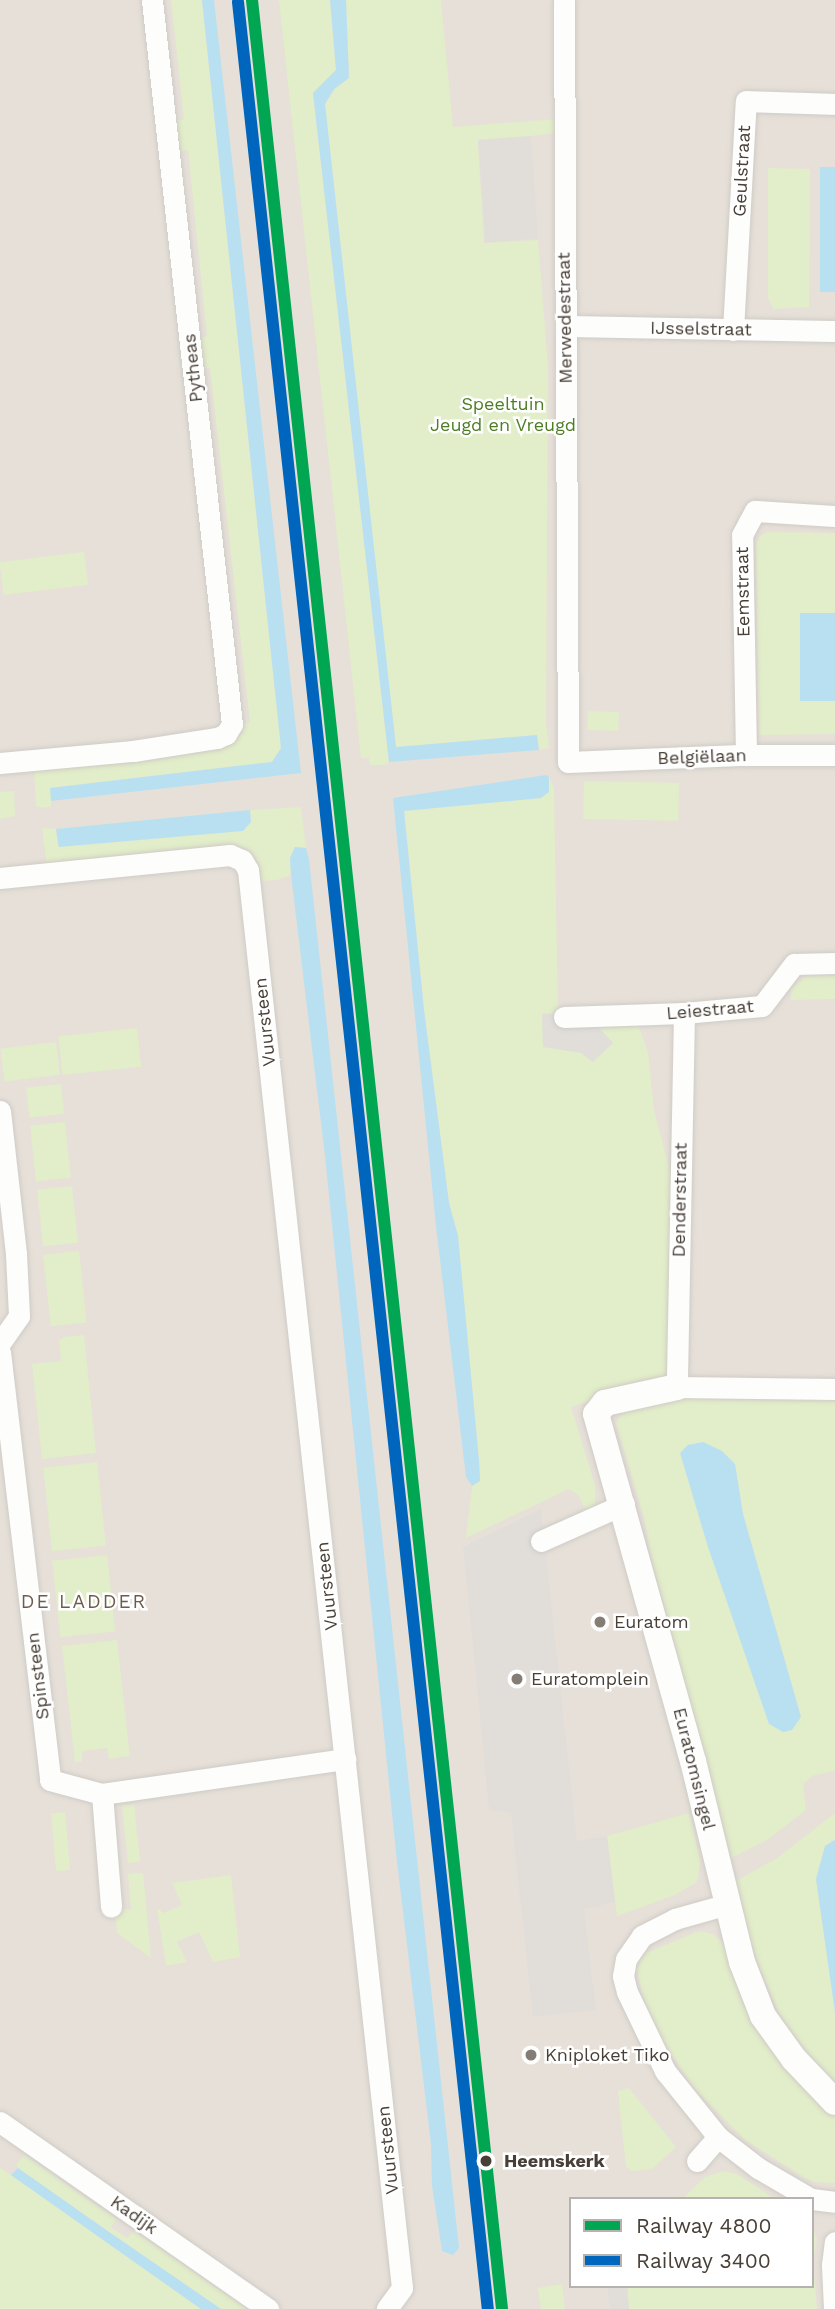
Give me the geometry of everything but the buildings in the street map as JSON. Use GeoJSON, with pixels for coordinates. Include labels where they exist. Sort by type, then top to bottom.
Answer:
{"type":"FeatureCollection","features":[{"type":"Feature","properties":{"kind":"street","name":"Pytheas"},"geometry":{"type":"LineString","coordinates":[[0,763],[133,751],[217,738],[226,734],[232,724],[152,0]]}},
{"type":"Feature","properties":{"kind":"street","name":"Merwedestraat"},"geometry":{"type":"LineString","coordinates":[[564,0],[568,762]]}},
{"type":"Feature","properties":{"kind":"street","name":"Geulstraat"},"geometry":{"type":"LineString","coordinates":[[733,330],[746,101],[835,103]]}},
{"type":"Feature","properties":{"kind":"street","name":"IJsselstraat"},"geometry":{"type":"LineString","coordinates":[[566,326],[835,331]]}},
{"type":"Feature","properties":{"kind":"street","name":"Eemstraat"},"geometry":{"type":"LineString","coordinates":[[746,755],[742,535],[755,511],[835,516]]}},
{"type":"Feature","properties":{"kind":"street","name":"Belgiëlaan"},"geometry":{"type":"LineString","coordinates":[[568,762],[746,755],[835,755]]}},
{"type":"Feature","properties":{"kind":"street","name":"Vuursteen"},"geometry":{"type":"LineString","coordinates":[[0,878],[230,855],[242,860],[248,870],[402,2288],[387,2309]]}},
{"type":"Feature","properties":{"kind":"street","name":"Leiestraat"},"geometry":{"type":"LineString","coordinates":[[564,1017],[684,1013],[762,1006],[794,964],[835,963]]}},
{"type":"Feature","properties":{"kind":"street","name":"Denderstraat"},"geometry":{"type":"LineString","coordinates":[[677,1387],[684,1013]]}},
{"type":"Feature","properties":{"kind":"street"},"geometry":{"type":"LineString","coordinates":[[0,1111],[16,1254],[19,1316],[0,1343]]}},
{"type":"Feature","properties":{"kind":"street","name":"Spinsteen"},"geometry":{"type":"LineString","coordinates":[[0,1352],[50,1780],[102,1794],[346,1759]]}},
{"type":"Feature","properties":{"kind":"street"},"geometry":{"type":"LineString","coordinates":[[677,1387],[835,1389]]}},
{"type":"Feature","properties":{"kind":"street","name":"Euratomsingel"},"geometry":{"type":"LineString","coordinates":[[677,1387],[605,1403],[596,1414],[624,1504],[694,1761],[742,1962],[763,2016],[794,2059],[835,2102]]}},
{"type":"Feature","properties":{"kind":"street"},"geometry":{"type":"LineString","coordinates":[[541,1541],[624,1504]]}},
{"type":"Feature","properties":{"kind":"street"},"geometry":{"type":"LineString","coordinates":[[102,1794],[111,1907]]}},
{"type":"Feature","properties":{"kind":"street"},"geometry":{"type":"LineString","coordinates":[[728,1904],[675,1919],[642,1936],[626,1959],[623,1976],[631,2003],[666,2071],[718,2137],[790,2190],[806,2197]]}},
{"type":"Feature","properties":{"kind":"street","name":"Kadijk"},"geometry":{"type":"LineString","coordinates":[[0,2122],[268,2309]]}},
{"type":"Feature","properties":{"kind":"street"},"geometry":{"type":"LineString","coordinates":[[697,2161],[718,2137]]}},
{"type":"Feature","properties":{"kind":"street"},"geometry":{"type":"LineString","coordinates":[[814,2200],[835,2203]]}},
{"type":"Feature","properties":{"kind":"street"},"geometry":{"type":"LineString","coordinates":[[834,2309],[832,2265],[835,2242]]}},
{"type":"Feature","properties":{"kind":"shaded area"},"geometry":{"type":"Polygon","coordinates":[[[0,0],[835,0],[835,2309],[0,2309],[0,0]]]}},
{"type":"Feature","properties":{"kind":"shaded area"},"geometry":{"type":"Polygon","coordinates":[[[531,136],[538,239],[485,242],[478,140],[531,136]]]}},
{"type":"Feature","properties":{"kind":"shaded area"},"geometry":{"type":"Polygon","coordinates":[[[558,1013],[598,1027],[613,1043],[593,1062],[581,1053],[543,1047],[542,1014],[558,1013]]]}},
{"type":"Feature","properties":{"kind":"shaded area","name":"Euratomplein"},"geometry":{"type":"Polygon","coordinates":[[[541,1509],[577,1841],[607,1836],[615,1902],[584,1909],[596,2010],[533,2017],[511,1813],[489,1810],[463,1547],[541,1509]]]}},
{"type":"Feature","properties":{"kind":"shaded area"},"geometry":{"type":"Polygon","coordinates":[[[607,2288],[627,2288],[629,2309],[610,2309],[607,2288]]]}},
{"type":"Feature","properties":{"kind":"green space"},"geometry":{"type":"Polygon","coordinates":[[[171,0],[202,0],[281,748],[272,762],[51,788],[51,806],[45,808],[36,806],[34,771],[223,749],[243,733],[242,723],[250,722],[210,368],[203,368],[198,339],[207,336],[188,150],[180,151],[176,121],[184,119],[171,0]]]}},
{"type":"Feature","properties":{"kind":"green space"},"geometry":{"type":"Polygon","coordinates":[[[279,0],[331,0],[336,70],[313,93],[389,762],[384,765],[370,765],[369,758],[361,758],[279,0]]]}},
{"type":"Feature","properties":{"kind":"green space","name":"Speeltuin Jeugd en Vreugd"},"geometry":{"type":"Polygon","coordinates":[[[346,0],[441,0],[453,127],[557,119],[557,133],[478,142],[484,243],[538,240],[548,366],[546,722],[549,748],[539,750],[537,735],[396,748],[325,104],[335,89],[349,78],[346,0]]]}},
{"type":"Feature","properties":{"kind":"green space"},"geometry":{"type":"Polygon","coordinates":[[[768,168],[810,169],[809,307],[773,309],[768,298],[768,168]]]}},
{"type":"Feature","properties":{"kind":"green space"},"geometry":{"type":"Polygon","coordinates":[[[768,532],[835,533],[835,734],[759,735],[756,545],[760,536],[768,532]]]}},
{"type":"Feature","properties":{"kind":"green space"},"geometry":{"type":"Polygon","coordinates":[[[84,552],[88,585],[4,595],[0,562],[84,552]]]}},
{"type":"Feature","properties":{"kind":"green space"},"geometry":{"type":"Polygon","coordinates":[[[588,711],[619,712],[618,731],[587,730],[588,711]]]}},
{"type":"Feature","properties":{"kind":"green space"},"geometry":{"type":"Polygon","coordinates":[[[549,777],[554,788],[558,1013],[613,1043],[598,1027],[617,1022],[638,1025],[648,1052],[654,1110],[671,1175],[670,1378],[650,1381],[571,1407],[595,1485],[595,1504],[586,1512],[579,1496],[569,1489],[466,1538],[472,1486],[480,1481],[479,1461],[458,1236],[449,1203],[424,1010],[404,810],[549,792],[549,777]]]}},
{"type":"Feature","properties":{"kind":"green space"},"geometry":{"type":"Polygon","coordinates":[[[584,781],[679,783],[678,821],[583,819],[584,781]]]}},
{"type":"Feature","properties":{"kind":"green space"},"geometry":{"type":"Polygon","coordinates":[[[14,791],[15,816],[0,819],[0,792],[14,791]]]}},
{"type":"Feature","properties":{"kind":"green space"},"geometry":{"type":"Polygon","coordinates":[[[301,807],[306,848],[295,847],[290,858],[291,875],[277,880],[262,881],[256,858],[248,850],[236,846],[47,866],[42,828],[56,829],[58,846],[251,822],[250,810],[301,807]]]}},
{"type":"Feature","properties":{"kind":"green space"},"geometry":{"type":"Polygon","coordinates":[[[807,975],[835,975],[835,999],[791,1000],[791,989],[807,975]]]}},
{"type":"Feature","properties":{"kind":"green space"},"geometry":{"type":"Polygon","coordinates":[[[137,1028],[141,1067],[63,1075],[58,1036],[137,1028]]]}},
{"type":"Feature","properties":{"kind":"green space"},"geometry":{"type":"Polygon","coordinates":[[[56,1042],[60,1075],[4,1082],[0,1049],[56,1042]]]}},
{"type":"Feature","properties":{"kind":"green space"},"geometry":{"type":"Polygon","coordinates":[[[61,1084],[64,1114],[29,1117],[26,1088],[61,1084]]]}},
{"type":"Feature","properties":{"kind":"green space"},"geometry":{"type":"Polygon","coordinates":[[[65,1122],[71,1178],[36,1181],[30,1126],[65,1122]]]}},
{"type":"Feature","properties":{"kind":"green space"},"geometry":{"type":"Polygon","coordinates":[[[72,1186],[78,1243],[43,1246],[37,1190],[72,1186]]]}},
{"type":"Feature","properties":{"kind":"green space"},"geometry":{"type":"Polygon","coordinates":[[[79,1251],[87,1323],[51,1326],[43,1255],[79,1251]]]}},
{"type":"Feature","properties":{"kind":"green space"},"geometry":{"type":"Polygon","coordinates":[[[84,1335],[96,1453],[42,1459],[32,1364],[61,1361],[59,1341],[64,1337],[84,1335]]]}},
{"type":"Feature","properties":{"kind":"green space"},"geometry":{"type":"Polygon","coordinates":[[[687,1396],[835,1400],[835,1771],[814,1775],[803,1784],[806,1810],[767,1840],[731,1858],[653,1566],[644,1518],[616,1423],[623,1411],[687,1396]],[[685,1463],[708,1547],[801,1717],[743,1514],[735,1464],[685,1463]]]}},
{"type":"Feature","properties":{"kind":"green space"},"geometry":{"type":"Polygon","coordinates":[[[97,1462],[106,1546],[52,1551],[43,1468],[97,1462]]]}},
{"type":"Feature","properties":{"kind":"green space"},"geometry":{"type":"Polygon","coordinates":[[[107,1555],[115,1632],[60,1637],[52,1561],[107,1555]]]}},
{"type":"Feature","properties":{"kind":"green space"},"geometry":{"type":"Polygon","coordinates":[[[117,1640],[130,1756],[109,1759],[107,1748],[82,1751],[82,1762],[75,1762],[62,1646],[117,1640]]]}},
{"type":"Feature","properties":{"kind":"green space"},"geometry":{"type":"Polygon","coordinates":[[[134,1804],[140,1862],[128,1863],[122,1805],[134,1804]]]}},
{"type":"Feature","properties":{"kind":"green space"},"geometry":{"type":"Polygon","coordinates":[[[65,1812],[70,1870],[56,1871],[51,1813],[65,1812]]]}},
{"type":"Feature","properties":{"kind":"green space"},"geometry":{"type":"Polygon","coordinates":[[[689,1813],[700,1861],[697,1882],[675,1895],[617,1916],[607,1836],[689,1813]]]}},
{"type":"Feature","properties":{"kind":"green space"},"geometry":{"type":"Polygon","coordinates":[[[835,1813],[835,1840],[831,1841],[816,1879],[835,2012],[835,2084],[806,2053],[779,2013],[750,1944],[734,1882],[777,1858],[835,1813]]]}},
{"type":"Feature","properties":{"kind":"green space"},"geometry":{"type":"Polygon","coordinates":[[[143,1873],[151,1958],[117,1933],[115,1910],[131,1909],[128,1874],[143,1873]]]}},
{"type":"Feature","properties":{"kind":"green space"},"geometry":{"type":"Polygon","coordinates":[[[231,1875],[240,1957],[213,1962],[199,1932],[177,1942],[187,1962],[166,1966],[157,1908],[164,1913],[182,1905],[172,1883],[231,1875]]]}},
{"type":"Feature","properties":{"kind":"green space"},"geometry":{"type":"Polygon","coordinates":[[[699,1931],[713,1934],[730,1949],[835,2110],[835,2183],[814,2182],[803,2177],[745,2140],[694,2088],[660,2036],[645,2005],[637,1970],[644,1954],[699,1931]]]}},
{"type":"Feature","properties":{"kind":"green space"},"geometry":{"type":"Polygon","coordinates":[[[629,2088],[676,2147],[652,2169],[632,2171],[626,2167],[618,2091],[629,2088]]]}},
{"type":"Feature","properties":{"kind":"green space"},"geometry":{"type":"Polygon","coordinates":[[[24,2155],[116,2219],[111,2227],[127,2238],[134,2231],[247,2309],[221,2309],[99,2225],[18,2168],[17,2164],[24,2155]]]}},
{"type":"Feature","properties":{"kind":"green space"},"geometry":{"type":"Polygon","coordinates":[[[0,2168],[59,2208],[201,2309],[0,2309],[0,2168]]]}},
{"type":"Feature","properties":{"kind":"green space"},"geometry":{"type":"Polygon","coordinates":[[[724,2171],[737,2174],[772,2197],[684,2197],[705,2177],[724,2171]]]}},
{"type":"Feature","properties":{"kind":"green space"},"geometry":{"type":"Polygon","coordinates":[[[814,2230],[817,2239],[814,2256],[814,2230]]]}},
{"type":"Feature","properties":{"kind":"green space"},"geometry":{"type":"Polygon","coordinates":[[[814,2273],[817,2309],[629,2309],[627,2288],[814,2288],[814,2273]]]}},
{"type":"Feature","properties":{"kind":"green space"},"geometry":{"type":"Polygon","coordinates":[[[562,2284],[565,2309],[541,2309],[538,2288],[562,2284]]]}},
{"type":"Feature","properties":{"kind":"water"},"geometry":{"type":"Polygon","coordinates":[[[202,0],[214,0],[301,773],[51,801],[50,788],[272,762],[281,748],[202,0]]]}},
{"type":"Feature","properties":{"kind":"water"},"geometry":{"type":"Polygon","coordinates":[[[330,0],[346,0],[349,78],[334,89],[325,104],[396,747],[537,735],[539,750],[389,762],[313,93],[336,70],[330,0]]]}},
{"type":"Feature","properties":{"kind":"water"},"geometry":{"type":"Polygon","coordinates":[[[820,167],[835,167],[835,292],[820,292],[820,167]]]}},
{"type":"Feature","properties":{"kind":"water"},"geometry":{"type":"Polygon","coordinates":[[[800,613],[835,613],[835,701],[800,701],[800,613]]]}},
{"type":"Feature","properties":{"kind":"water"},"geometry":{"type":"Polygon","coordinates":[[[546,775],[549,777],[549,792],[541,798],[404,811],[424,1010],[449,1203],[458,1236],[479,1461],[480,1481],[472,1486],[466,1477],[436,1226],[393,798],[546,775]]]}},
{"type":"Feature","properties":{"kind":"water"},"geometry":{"type":"Polygon","coordinates":[[[250,810],[251,822],[243,831],[59,847],[56,829],[250,810]]]}},
{"type":"Feature","properties":{"kind":"water"},"geometry":{"type":"Polygon","coordinates":[[[295,847],[306,848],[309,859],[459,2248],[453,2255],[442,2251],[432,2186],[431,2144],[397,1862],[325,1156],[291,875],[290,858],[295,847]]]}},
{"type":"Feature","properties":{"kind":"water"},"geometry":{"type":"Polygon","coordinates":[[[703,1442],[722,1451],[735,1464],[743,1514],[801,1717],[792,1730],[783,1732],[769,1724],[708,1547],[680,1453],[688,1445],[703,1442]]]}},
{"type":"Feature","properties":{"kind":"water"},"geometry":{"type":"Polygon","coordinates":[[[835,1840],[835,2012],[816,1879],[825,1846],[835,1840]]]}},
{"type":"Feature","properties":{"kind":"water"},"geometry":{"type":"Polygon","coordinates":[[[18,2168],[221,2309],[201,2309],[11,2175],[18,2168]]]}},
{"type":"Feature","properties":{"kind":"rail line","name":"4800"},"geometry":{"type":"LineString","coordinates":[[252,0],[502,2309]]}},
{"type":"Feature","properties":{"kind":"rail line","name":"3400"},"geometry":{"type":"LineString","coordinates":[[238,2],[488,2309]]}},
{"type":"Feature","properties":{"kind":"place","name":"Euratom"},"geometry":{"type":"Point","coordinates":[600,1622]}},
{"type":"Feature","properties":{"kind":"place","name":"Euratomplein"},"geometry":{"type":"Point","coordinates":[517,1679]}},
{"type":"Feature","properties":{"kind":"place","name":"Kniploket Tiko"},"geometry":{"type":"Point","coordinates":[531,2055]}},
{"type":"Feature","properties":{"kind":"place","name":"Heemskerk"},"geometry":{"type":"Point","coordinates":[486,2161]}},
{"type":"Feature","properties":{"kind":"district","name":"DE LADDER"},"geometry":{"type":"Point","coordinates":[84,1602]}}]}
